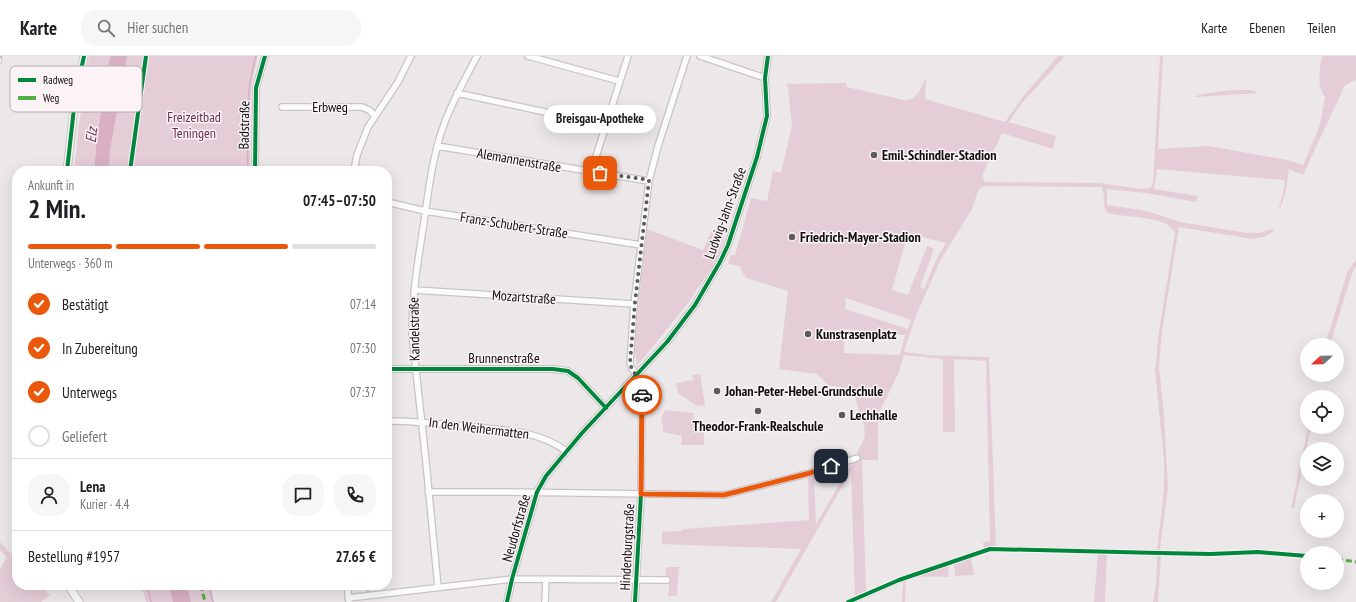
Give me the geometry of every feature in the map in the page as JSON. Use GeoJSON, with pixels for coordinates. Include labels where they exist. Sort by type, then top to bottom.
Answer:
{"type":"FeatureCollection","features":[{"type":"Feature","properties":{"kind":"street"},"geometry":{"type":"LineString","coordinates":[[82,66],[84,56]]}},
{"type":"Feature","properties":{"kind":"street","name":"Badstraße"},"geometry":{"type":"LineString","coordinates":[[255,166],[256,88],[265,56]]}},
{"type":"Feature","properties":{"kind":"street"},"geometry":{"type":"LineString","coordinates":[[355,166],[357,155],[368,127],[398,82],[411,56]]}},
{"type":"Feature","properties":{"kind":"street","name":"Kandelstraße"},"geometry":{"type":"LineString","coordinates":[[438,587],[411,314],[432,165],[446,119],[457,93],[477,56]]}},
{"type":"Feature","properties":{"kind":"street"},"geometry":{"type":"LineString","coordinates":[[528,56],[619,81]]}},
{"type":"Feature","properties":{"kind":"street"},"geometry":{"type":"LineString","coordinates":[[591,172],[628,56]]}},
{"type":"Feature","properties":{"kind":"street","name":"Hindenburgstraße"},"geometry":{"type":"LineString","coordinates":[[635,602],[641,494],[642,388],[641,383],[632,370],[630,363],[634,304],[649,180],[656,153],[687,56]]}},
{"type":"Feature","properties":{"kind":"street"},"geometry":{"type":"LineString","coordinates":[[700,56],[765,78]]}},
{"type":"Feature","properties":{"kind":"street","name":"Ludwig-Jahn-Straße"},"geometry":{"type":"LineString","coordinates":[[636,375],[668,342],[682,324],[704,291],[728,245],[755,162],[767,116],[765,78],[768,56]]}},
{"type":"Feature","properties":{"kind":"street"},"geometry":{"type":"LineString","coordinates":[[457,93],[605,125]]}},
{"type":"Feature","properties":{"kind":"street","name":"Erbweg"},"geometry":{"type":"LineString","coordinates":[[282,107],[362,107],[369,110],[375,116]]}},
{"type":"Feature","properties":{"kind":"street"},"geometry":{"type":"LineString","coordinates":[[68,166],[73,112]]}},
{"type":"Feature","properties":{"kind":"street","name":"Alemannenstraße"},"geometry":{"type":"LineString","coordinates":[[437,146],[591,172],[649,180]]}},
{"type":"Feature","properties":{"kind":"street","name":"Franz-Schubert-Straße"},"geometry":{"type":"LineString","coordinates":[[392,203],[425,211],[641,245]]}},
{"type":"Feature","properties":{"kind":"street","name":"Mozartstraße"},"geometry":{"type":"LineString","coordinates":[[414,290],[634,304]]}},
{"type":"Feature","properties":{"kind":"street","name":"Brunnenstraße"},"geometry":{"type":"LineString","coordinates":[[392,369],[553,369],[568,371],[578,378],[606,408]]}},
{"type":"Feature","properties":{"kind":"street","name":"Neudorfstraße"},"geometry":{"type":"LineString","coordinates":[[507,602],[512,579],[537,492],[546,476],[566,451],[636,375]]}},
{"type":"Feature","properties":{"kind":"street","name":"In den Weihermatten"},"geometry":{"type":"LineString","coordinates":[[392,421],[422,421],[522,432],[544,438],[566,451]]}},
{"type":"Feature","properties":{"kind":"street"},"geometry":{"type":"LineString","coordinates":[[428,492],[724,495],[810,473],[856,458]]}},
{"type":"Feature","properties":{"kind":"street"},"geometry":{"type":"LineString","coordinates":[[347,590],[349,600],[378,594],[512,579],[667,580]]}},
{"type":"Feature","properties":{"kind":"street"},"geometry":{"type":"LineString","coordinates":[[545,602],[546,580]]}},
{"type":"Feature","properties":{"kind":"street"},"geometry":{"type":"LineString","coordinates":[[71,590],[79,602]]}},
{"type":"Feature","properties":{"kind":"green space"},"geometry":{"type":"Polygon","coordinates":[[[89,56],[110,56],[108,66],[88,66],[89,56]]]}},
{"type":"Feature","properties":{"kind":"green space","name":"Freizeitbad Teningen"},"geometry":{"type":"Polygon","coordinates":[[[127,56],[258,56],[251,86],[250,166],[109,166],[110,151],[117,112],[142,112],[142,66],[125,66],[127,56]]]}},
{"type":"Feature","properties":{"kind":"green space"},"geometry":{"type":"Polygon","coordinates":[[[1058,56],[1065,56],[1022,103],[1009,122],[1056,136],[1053,149],[1002,133],[982,176],[985,182],[1100,183],[1140,189],[1150,188],[1153,183],[1160,56],[1163,56],[1158,149],[1209,146],[1288,160],[1303,165],[1320,125],[1325,97],[1320,88],[1322,56],[1356,56],[1356,80],[1345,85],[1303,175],[1289,169],[1286,190],[1280,209],[1285,180],[1157,169],[1154,189],[1198,196],[1196,202],[1146,193],[1107,189],[1107,205],[1147,211],[1180,222],[1247,233],[1258,233],[1272,229],[1275,230],[1266,236],[1253,239],[1179,227],[1162,331],[1159,366],[1164,416],[1168,488],[1160,549],[1163,552],[1192,552],[1192,555],[1161,556],[1158,602],[1153,602],[1156,584],[1156,555],[1107,553],[1105,602],[1094,602],[1098,553],[994,550],[971,557],[974,575],[955,576],[954,563],[948,566],[949,577],[922,577],[906,580],[905,602],[902,602],[903,582],[857,602],[844,602],[855,597],[851,471],[776,602],[771,602],[801,549],[662,544],[662,532],[682,531],[683,529],[809,520],[808,477],[814,475],[816,524],[852,463],[865,436],[864,424],[861,420],[854,393],[851,390],[828,385],[817,374],[779,369],[788,291],[746,278],[739,266],[728,264],[731,255],[735,255],[751,198],[767,201],[773,171],[781,173],[792,125],[788,87],[786,84],[846,83],[847,87],[909,100],[916,96],[926,77],[925,99],[1005,122],[1025,94],[1058,56]],[[985,186],[980,188],[972,209],[940,261],[915,318],[904,352],[928,355],[989,357],[996,546],[1157,551],[1164,489],[1164,459],[1155,371],[1159,331],[1175,233],[1171,227],[1155,220],[1108,213],[1104,207],[1104,193],[1101,187],[985,186]],[[910,234],[907,236],[892,290],[908,295],[927,246],[934,249],[920,287],[924,289],[937,258],[946,243],[910,234]],[[846,298],[845,309],[908,329],[911,320],[846,298]],[[845,329],[844,353],[900,355],[905,335],[845,329]],[[904,355],[899,372],[878,415],[878,460],[862,460],[866,592],[899,578],[984,549],[983,542],[990,541],[986,361],[954,359],[955,432],[943,432],[943,359],[904,355]]]}},
{"type":"Feature","properties":{"kind":"green space"},"geometry":{"type":"Polygon","coordinates":[[[1233,90],[1251,90],[1259,93],[1194,97],[1202,94],[1233,90]]]}},
{"type":"Feature","properties":{"kind":"green space"},"geometry":{"type":"Polygon","coordinates":[[[81,112],[101,112],[94,166],[75,166],[81,112]]]}},
{"type":"Feature","properties":{"kind":"green space"},"geometry":{"type":"Polygon","coordinates":[[[647,229],[703,250],[711,232],[725,238],[715,263],[688,303],[637,366],[634,344],[647,229]]]}},
{"type":"Feature","properties":{"kind":"green space"},"geometry":{"type":"Polygon","coordinates":[[[1356,259],[1356,266],[1352,273],[1332,338],[1327,338],[1347,273],[1356,259]]]}},
{"type":"Feature","properties":{"kind":"green space"},"geometry":{"type":"Polygon","coordinates":[[[700,374],[705,405],[697,406],[678,393],[676,383],[693,380],[692,375],[700,374]]]}},
{"type":"Feature","properties":{"kind":"green space"},"geometry":{"type":"Polygon","coordinates":[[[665,410],[693,413],[695,432],[704,431],[704,445],[681,445],[682,436],[663,432],[663,424],[661,421],[665,410]]]}},
{"type":"Feature","properties":{"kind":"green space"},"geometry":{"type":"Polygon","coordinates":[[[1307,434],[1310,434],[1308,442],[1305,442],[1307,434]]]}},
{"type":"Feature","properties":{"kind":"green space"},"geometry":{"type":"Polygon","coordinates":[[[1300,465],[1300,479],[1294,508],[1291,508],[1300,465]]]}},
{"type":"Feature","properties":{"kind":"green space"},"geometry":{"type":"Polygon","coordinates":[[[0,542],[12,555],[12,590],[46,590],[50,595],[41,602],[0,602],[0,569],[7,557],[0,550],[0,542]]]}},
{"type":"Feature","properties":{"kind":"green space"},"geometry":{"type":"Polygon","coordinates":[[[666,567],[679,567],[677,596],[668,596],[670,579],[665,578],[666,567]]]}},
{"type":"Feature","properties":{"kind":"green space"},"geometry":{"type":"Polygon","coordinates":[[[140,590],[170,590],[173,602],[146,602],[144,593],[140,590]]]}},
{"type":"Feature","properties":{"kind":"green space"},"geometry":{"type":"Polygon","coordinates":[[[188,590],[211,590],[214,602],[191,602],[188,590]]]}},
{"type":"Feature","properties":{"kind":"shaded area"},"geometry":{"type":"Polygon","coordinates":[[[110,56],[127,56],[125,66],[108,66],[110,56]]]}},
{"type":"Feature","properties":{"kind":"shaded area"},"geometry":{"type":"Polygon","coordinates":[[[101,112],[117,112],[110,151],[109,166],[94,166],[101,112]]]}},
{"type":"Feature","properties":{"kind":"shaded area"},"geometry":{"type":"Polygon","coordinates":[[[170,590],[188,590],[191,602],[173,602],[170,590]]]}},
{"type":"Feature","properties":{"kind":"waterway"},"geometry":{"type":"LineString","coordinates":[[248,166],[248,99],[252,70],[256,56]]}},
{"type":"Feature","properties":{"kind":"waterway"},"geometry":{"type":"LineString","coordinates":[[148,590],[151,602]]}},
{"type":"Feature","properties":{"kind":"waterway"},"geometry":{"type":"LineString","coordinates":[[210,590],[213,602]]}},
{"type":"Feature","properties":{"kind":"waterway"},"geometry":{"type":"LineString","coordinates":[[366,590],[371,593]]}},
{"type":"Feature","properties":{"kind":"railway"},"geometry":{"type":"LineString","coordinates":[[0,63],[1,56]]}},
{"type":"Feature","properties":{"kind":"marked path"},"geometry":{"type":"LineString","coordinates":[[1344,560],[1356,562]]}},
{"type":"Feature","properties":{"kind":"marked path"},"geometry":{"type":"LineString","coordinates":[[202,590],[205,602]]}},
{"type":"Feature","properties":{"kind":"cycle path"},"geometry":{"type":"LineString","coordinates":[[82,66],[84,56]]}},
{"type":"Feature","properties":{"kind":"cycle path"},"geometry":{"type":"LineString","coordinates":[[142,85],[146,56]]}},
{"type":"Feature","properties":{"kind":"cycle path"},"geometry":{"type":"LineString","coordinates":[[255,166],[256,88],[265,56]]}},
{"type":"Feature","properties":{"kind":"cycle path"},"geometry":{"type":"LineString","coordinates":[[507,602],[512,579],[537,492],[546,476],[582,433],[667,342],[695,305],[720,262],[728,245],[757,157],[767,116],[765,78],[768,56]]}},
{"type":"Feature","properties":{"kind":"cycle path"},"geometry":{"type":"LineString","coordinates":[[68,166],[74,112]]}},
{"type":"Feature","properties":{"kind":"cycle path"},"geometry":{"type":"LineString","coordinates":[[131,166],[138,112]]}},
{"type":"Feature","properties":{"kind":"cycle path"},"geometry":{"type":"LineString","coordinates":[[392,369],[553,369],[568,371],[578,378],[606,408]]}},
{"type":"Feature","properties":{"kind":"cycle path"},"geometry":{"type":"LineString","coordinates":[[635,602],[641,494],[642,388],[636,375]]}},
{"type":"Feature","properties":{"kind":"cycle path"},"geometry":{"type":"LineString","coordinates":[[848,602],[899,580],[990,549],[1211,554],[1258,552],[1300,555]]}},
{"type":"Feature","properties":{"kind":"way so far"},"geometry":{"type":"LineString","coordinates":[[600,173],[649,180],[631,339],[630,363],[632,370],[641,383],[642,395]]}},
{"type":"Feature","properties":{"kind":"place","name":"Emil-Schindler-Stadion"},"geometry":{"type":"Point","coordinates":[874,155]}},
{"type":"Feature","properties":{"kind":"place","name":"Breisgau-Apotheke"},"geometry":{"type":"Point","coordinates":[600,173]}},
{"type":"Feature","properties":{"kind":"place","name":"Friedrich-Mayer-Stadion"},"geometry":{"type":"Point","coordinates":[792,237]}},
{"type":"Feature","properties":{"kind":"place","name":"Kunstrasenplatz"},"geometry":{"type":"Point","coordinates":[808,334]}},
{"type":"Feature","properties":{"kind":"place","name":"Johan-Peter-Hebel-Grundschule"},"geometry":{"type":"Point","coordinates":[717,391]}},
{"type":"Feature","properties":{"kind":"place","name":"Theodor-Frank-Realschule"},"geometry":{"type":"Point","coordinates":[758,411]}},
{"type":"Feature","properties":{"kind":"place","name":"Lechhalle"},"geometry":{"type":"Point","coordinates":[842,415]}},
{"type":"Feature","properties":{"kind":"route"},"geometry":{"type":"LineString","coordinates":[[642,395],[641,494],[724,495],[810,473],[831,466]]}},
{"type":"Feature","properties":{"kind":"water label","name":"Elz"},"geometry":{"type":"Point","coordinates":[91,135]}}]}
